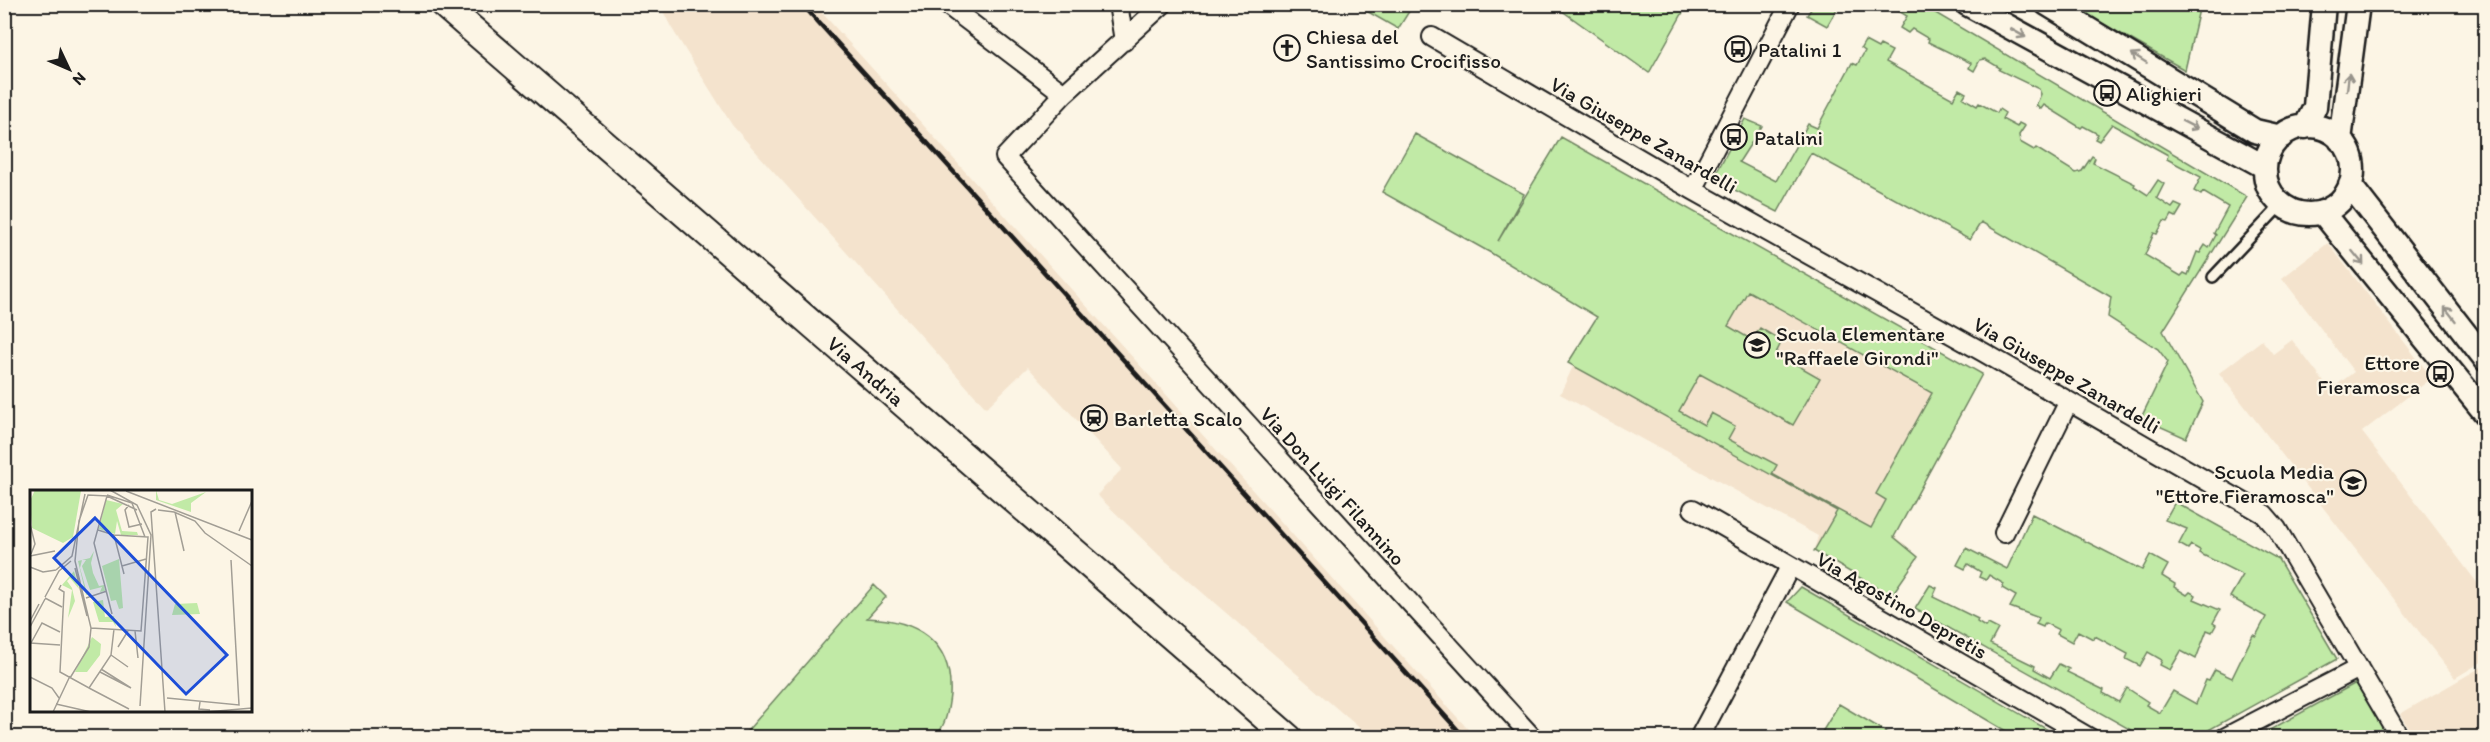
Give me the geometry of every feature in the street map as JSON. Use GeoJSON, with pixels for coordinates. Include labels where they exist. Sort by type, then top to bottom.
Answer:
{"type":"FeatureCollection","features":[{"type":"Feature","properties":{"kind":"main road","name":"Via Andria"},"geometry":{"type":"LineString","coordinates":[[443,4],[466,15],[1289,738]]}},
{"type":"Feature","properties":{"kind":"street"},"geometry":{"type":"LineString","coordinates":[[946,4],[1064,94],[1163,4]]}},
{"type":"Feature","properties":{"kind":"street"},"geometry":{"type":"LineString","coordinates":[[1118,4],[1124,41]]}},
{"type":"Feature","properties":{"kind":"street"},"geometry":{"type":"LineString","coordinates":[[1693,190],[1790,4]]}},
{"type":"Feature","properties":{"kind":"street"},"geometry":{"type":"LineString","coordinates":[[1967,4],[2265,167]]}},
{"type":"Feature","properties":{"kind":"street"},"geometry":{"type":"LineString","coordinates":[[2047,4],[2255,131],[2281,137]]}},
{"type":"Feature","properties":{"kind":"street"},"geometry":{"type":"LineString","coordinates":[[2305,127],[2314,107],[2324,4]]}},
{"type":"Feature","properties":{"kind":"street"},"geometry":{"type":"LineString","coordinates":[[2340,140],[2358,4]]}},
{"type":"Feature","properties":{"kind":"street","name":"Via Giuseppe Zanardelli"},"geometry":{"type":"LineString","coordinates":[[1432,37],[1693,190],[1983,352],[2264,514],[2277,529],[2400,738]]}},
{"type":"Feature","properties":{"kind":"street","name":"Via Don Luigi Filannino"},"geometry":{"type":"LineString","coordinates":[[1064,94],[1005,157],[1533,738]]}},
{"type":"Feature","properties":{"kind":"street"},"geometry":{"type":"LineString","coordinates":[[2305,127],[2322,129],[2340,140],[2351,161],[2350,185],[2344,197],[2322,212],[2300,213],[2281,205],[2272,194],[2266,181],[2265,167],[2269,152],[2281,137],[2305,127]]}},
{"type":"Feature","properties":{"kind":"street"},"geometry":{"type":"LineString","coordinates":[[2350,185],[2486,360]]}},
{"type":"Feature","properties":{"kind":"street"},"geometry":{"type":"LineString","coordinates":[[2322,212],[2486,414]]}},
{"type":"Feature","properties":{"kind":"street"},"geometry":{"type":"LineString","coordinates":[[2004,533],[2068,403]]}},
{"type":"Feature","properties":{"kind":"street","name":"Via Agostino Depretis"},"geometry":{"type":"LineString","coordinates":[[1693,509],[2090,738]]}},
{"type":"Feature","properties":{"kind":"street"},"geometry":{"type":"LineString","coordinates":[[1700,738],[1790,567]]}},
{"type":"Feature","properties":{"kind":"street"},"geometry":{"type":"LineString","coordinates":[[2224,738],[2359,668]]}},
{"type":"Feature","properties":{"kind":"lane"},"geometry":{"type":"LineString","coordinates":[[2213,277],[2281,205]]}},
{"type":"Feature","properties":{"kind":"shaded area"},"geometry":{"type":"Polygon","coordinates":[[[660,5],[815,5],[1475,737],[1370,737],[1160,556],[1097,495],[1122,469],[1028,367],[986,408],[732,125],[671,27],[660,5]]]}},
{"type":"Feature","properties":{"kind":"shaded area","name":"Scuola Elementare \"Raffaele Girondi\""},"geometry":{"type":"Polygon","coordinates":[[[1561,136],[1981,373],[1895,536],[1918,556],[1891,595],[1814,550],[1818,536],[1560,394],[1597,316],[1491,253],[1561,136]]]}},
{"type":"Feature","properties":{"kind":"shaded area","name":"Scuola Media \"Ettore Fieramosca\""},"geometry":{"type":"Polygon","coordinates":[[[2328,243],[2432,378],[2362,432],[2485,593],[2485,660],[2455,678],[2219,373],[2262,340],[2273,354],[2292,340],[2330,390],[2354,372],[2282,278],[2328,243]]]}},
{"type":"Feature","properties":{"kind":"shaded area"},"geometry":{"type":"Polygon","coordinates":[[[2485,665],[2485,737],[2414,737],[2400,714],[2485,665]]]}},
{"type":"Feature","properties":{"kind":"green space"},"geometry":{"type":"Polygon","coordinates":[[[1356,5],[1413,5],[1398,29],[1356,5]]]}},
{"type":"Feature","properties":{"kind":"green space"},"geometry":{"type":"Polygon","coordinates":[[[1554,5],[1687,5],[1649,73],[1554,5]]]}},
{"type":"Feature","properties":{"kind":"green space"},"geometry":{"type":"Polygon","coordinates":[[[1814,5],[1839,5],[1827,26],[1807,15],[1814,5]]]}},
{"type":"Feature","properties":{"kind":"green space"},"geometry":{"type":"Polygon","coordinates":[[[1881,5],[1922,5],[2247,197],[2163,331],[2203,402],[2186,438],[2141,418],[2168,362],[2158,349],[2108,317],[2111,297],[1981,222],[1970,240],[1811,153],[1778,212],[1713,179],[1745,119],[1762,126],[1739,162],[1776,181],[1808,124],[1817,128],[1852,63],[1857,65],[1865,51],[1861,48],[1865,41],[1878,48],[1880,45],[1892,51],[1886,62],[1953,99],[1959,89],[1966,93],[1963,98],[1977,106],[1979,103],[1997,113],[1999,109],[2005,113],[2002,119],[2017,127],[2019,123],[2025,126],[2019,135],[2020,142],[2034,150],[2036,148],[2076,173],[2082,171],[2092,156],[2095,158],[2093,163],[2135,184],[2134,186],[2148,195],[2158,180],[2164,184],[2157,198],[2172,208],[2175,204],[2182,207],[2176,217],[2172,215],[2168,222],[2164,221],[2157,234],[2154,233],[2145,255],[2181,276],[2184,273],[2188,275],[2197,252],[2200,253],[2205,245],[2209,248],[2228,207],[2203,192],[2201,195],[2194,191],[2201,177],[2167,159],[2168,155],[2112,124],[2099,141],[2095,139],[2098,134],[2083,126],[2081,128],[2044,105],[2041,109],[2036,106],[2041,94],[2039,89],[1999,70],[2000,68],[1985,59],[1980,60],[1974,71],[1969,68],[1971,63],[1928,42],[1929,39],[1912,29],[1908,33],[1900,28],[1907,16],[1892,7],[1890,10],[1881,5]]]}},
{"type":"Feature","properties":{"kind":"green space"},"geometry":{"type":"Polygon","coordinates":[[[2070,5],[2200,5],[2185,70],[2070,5]]]}},
{"type":"Feature","properties":{"kind":"green space","name":"Scuola Elementare \"Raffaele Girondi\""},"geometry":{"type":"Polygon","coordinates":[[[1415,134],[1524,194],[1498,241],[1561,137],[1982,374],[1894,537],[1918,557],[1891,596],[1814,551],[1837,511],[1568,363],[1597,317],[1491,253],[1382,192],[1415,134]],[[1748,291],[1728,326],[1752,340],[1760,328],[1782,341],[1776,353],[1820,378],[1793,425],[1700,374],[1679,411],[1704,425],[1711,413],[1735,426],[1728,439],[1777,465],[1772,474],[1871,528],[1886,500],[1876,494],[1932,393],[1748,291]]]}},
{"type":"Feature","properties":{"kind":"green space"},"geometry":{"type":"Polygon","coordinates":[[[2175,502],[2278,559],[2337,659],[2196,737],[2140,737],[1915,609],[1930,585],[1937,588],[1933,597],[1978,619],[1977,622],[1985,627],[1988,624],[1998,629],[1990,644],[2035,666],[2034,669],[2050,678],[2059,664],[2069,669],[2067,672],[2104,690],[2103,693],[2119,702],[2127,688],[2148,702],[2146,705],[2160,713],[2173,691],[2196,704],[2206,680],[2209,681],[2215,670],[2232,678],[2253,635],[2256,636],[2266,617],[2230,597],[2243,575],[2199,553],[2200,550],[2191,545],[2188,549],[2179,544],[2187,529],[2165,520],[2175,502]]]}},
{"type":"Feature","properties":{"kind":"green space"},"geometry":{"type":"Polygon","coordinates":[[[2032,514],[2142,570],[2150,555],[2168,565],[2162,576],[2175,584],[2174,587],[2187,595],[2190,592],[2196,595],[2194,599],[2220,610],[2213,623],[2216,625],[2212,632],[2207,630],[2196,659],[2181,651],[2170,670],[2160,665],[2162,660],[2148,652],[2140,666],[2126,659],[2128,654],[2095,636],[2093,639],[2078,631],[2072,642],[2057,634],[2059,630],[2045,623],[2043,627],[2036,624],[2039,618],[2010,607],[2016,596],[2002,588],[2004,584],[1989,575],[1986,580],[1979,577],[1981,572],[1968,564],[1965,569],[1957,565],[1966,548],[2007,569],[2032,514]]]}},
{"type":"Feature","properties":{"kind":"green space"},"geometry":{"type":"Polygon","coordinates":[[[874,585],[886,597],[867,618],[901,623],[916,629],[938,647],[945,660],[950,695],[944,723],[935,738],[742,737],[874,585]]]}},
{"type":"Feature","properties":{"kind":"green space"},"geometry":{"type":"Polygon","coordinates":[[[1801,587],[2060,737],[2016,737],[1787,602],[1801,587]]]}},
{"type":"Feature","properties":{"kind":"green space"},"geometry":{"type":"Polygon","coordinates":[[[2356,683],[2390,737],[2323,737],[2319,731],[2309,737],[2255,738],[2356,683]]]}},
{"type":"Feature","properties":{"kind":"green space"},"geometry":{"type":"Polygon","coordinates":[[[1839,704],[1895,737],[1819,737],[1839,704]]]}},
{"type":"Feature","properties":{"kind":"railway"},"geometry":{"type":"LineString","coordinates":[[802,4],[1465,738]]}},
{"type":"Feature","properties":{"kind":"place","name":"Chiesa del Santissimo Crocifisso"},"geometry":{"type":"Point","coordinates":[1287,48]}},
{"type":"Feature","properties":{"kind":"place","name":"Patalini 1"},"geometry":{"type":"Point","coordinates":[1738,49]}},
{"type":"Feature","properties":{"kind":"place","name":"Alighieri"},"geometry":{"type":"Point","coordinates":[2107,93]}},
{"type":"Feature","properties":{"kind":"place","name":"Patalini"},"geometry":{"type":"Point","coordinates":[1734,137]}},
{"type":"Feature","properties":{"kind":"place","name":"Scuola Elementare \"Raffaele Girondi\""},"geometry":{"type":"Point","coordinates":[1757,345]}},
{"type":"Feature","properties":{"kind":"place","name":"Ettore Fieramosca"},"geometry":{"type":"Point","coordinates":[2440,374]}},
{"type":"Feature","properties":{"kind":"place","name":"Barletta Scalo"},"geometry":{"type":"Point","coordinates":[1094,418]}},
{"type":"Feature","properties":{"kind":"place","name":"Scuola Media \"Ettore Fieramosca\""},"geometry":{"type":"Point","coordinates":[2353,483]}}]}
